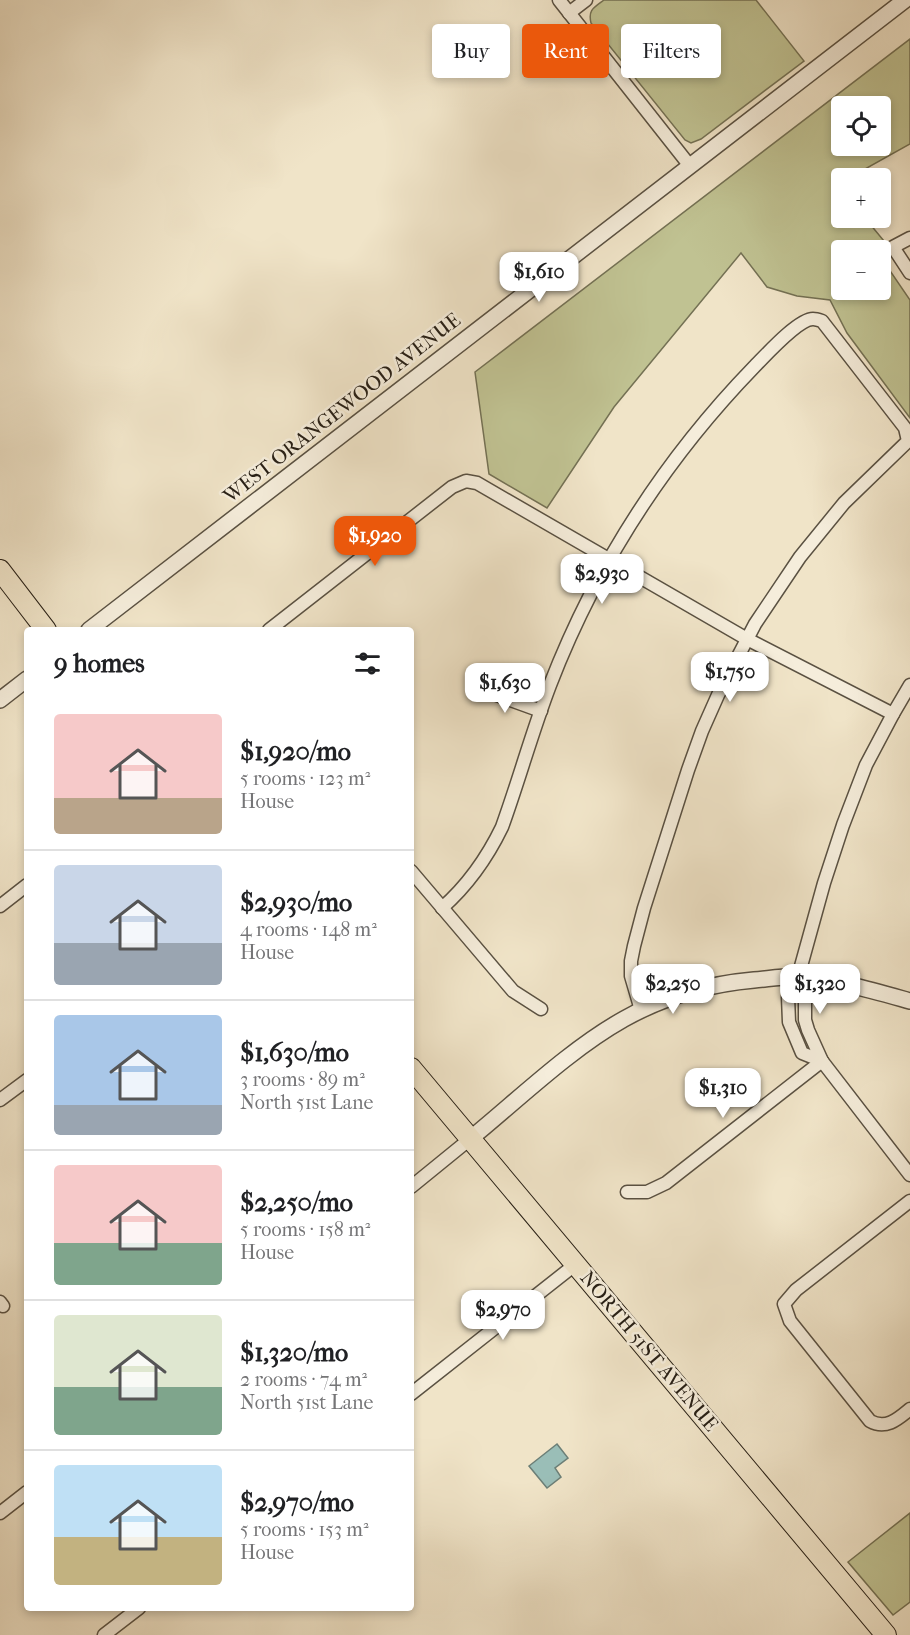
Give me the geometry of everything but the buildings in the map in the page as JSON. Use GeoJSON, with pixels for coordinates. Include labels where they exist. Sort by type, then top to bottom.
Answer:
{"type":"FeatureCollection","features":[{"type":"Feature","properties":{"kind":"main road"},"geometry":{"type":"LineString","coordinates":[[0,570],[44,627]]}},
{"type":"Feature","properties":{"kind":"main road","name":"NORTH 51ST AVENUE"},"geometry":{"type":"LineString","coordinates":[[414,1072],[886,1635]]}},
{"type":"Feature","properties":{"kind":"street"},"geometry":{"type":"LineString","coordinates":[[559,0],[690,166]]}},
{"type":"Feature","properties":{"kind":"street"},"geometry":{"type":"LineString","coordinates":[[569,13],[586,0]]}},
{"type":"Feature","properties":{"kind":"street","name":"WEST ORANGEWOOD AVENUE"},"geometry":{"type":"LineString","coordinates":[[93,627],[905,0]]}},
{"type":"Feature","properties":{"kind":"street"},"geometry":{"type":"LineString","coordinates":[[910,238],[893,247],[910,273]]}},
{"type":"Feature","properties":{"kind":"street"},"geometry":{"type":"LineString","coordinates":[[442,908],[472,876],[492,848],[502,827],[541,711],[570,638],[608,560],[638,510],[697,431],[769,352],[797,326],[812,319],[822,321],[905,428],[908,441],[851,496],[820,532],[776,592],[747,639],[718,695],[688,770],[644,908],[631,961],[631,976],[641,1010]]}},
{"type":"Feature","properties":{"kind":"street"},"geometry":{"type":"LineString","coordinates":[[273,627],[452,488],[466,481],[477,483],[747,639],[893,714]]}},
{"type":"Feature","properties":{"kind":"street"},"geometry":{"type":"LineString","coordinates":[[0,700],[24,681]]}},
{"type":"Feature","properties":{"kind":"street"},"geometry":{"type":"LineString","coordinates":[[822,1061],[802,1053],[789,1022],[788,997],[798,977],[818,903],[843,825],[866,765],[910,685]]}},
{"type":"Feature","properties":{"kind":"street"},"geometry":{"type":"LineString","coordinates":[[480,689],[541,711]]}},
{"type":"Feature","properties":{"kind":"street"},"geometry":{"type":"LineString","coordinates":[[414,875],[513,990],[541,1010]]}},
{"type":"Feature","properties":{"kind":"street"},"geometry":{"type":"LineString","coordinates":[[0,906],[24,887]]}},
{"type":"Feature","properties":{"kind":"street"},"geometry":{"type":"LineString","coordinates":[[798,977],[805,1001],[805,1020],[822,1061],[910,1175]]}},
{"type":"Feature","properties":{"kind":"street"},"geometry":{"type":"LineString","coordinates":[[414,1185],[589,1042],[641,1010],[685,993],[737,981],[798,977],[835,982],[910,1001]]}},
{"type":"Feature","properties":{"kind":"street"},"geometry":{"type":"LineString","coordinates":[[627,1192],[646,1192],[666,1183],[822,1061]]}},
{"type":"Feature","properties":{"kind":"street"},"geometry":{"type":"LineString","coordinates":[[0,1100],[24,1082]]}},
{"type":"Feature","properties":{"kind":"street"},"geometry":{"type":"LineString","coordinates":[[910,1201],[796,1290],[784,1304],[790,1321],[866,1417],[881,1425],[894,1422],[910,1409]]}},
{"type":"Feature","properties":{"kind":"street"},"geometry":{"type":"LineString","coordinates":[[414,1392],[576,1264]]}},
{"type":"Feature","properties":{"kind":"street"},"geometry":{"type":"LineString","coordinates":[[0,1514],[24,1494]]}},
{"type":"Feature","properties":{"kind":"street"},"geometry":{"type":"LineString","coordinates":[[104,1635],[135,1611]]}},
{"type":"Feature","properties":{"kind":"green space"},"geometry":{"type":"Polygon","coordinates":[[[604,0],[756,0],[804,61],[701,139],[691,143],[685,140],[635,78],[721,78],[721,24],[621,24],[621,60],[609,45],[609,24],[591,23],[590,15],[604,0]]]}},
{"type":"Feature","properties":{"kind":"green space"},"geometry":{"type":"Polygon","coordinates":[[[910,39],[910,144],[891,155],[891,96],[836,96],[910,39]]]}},
{"type":"Feature","properties":{"kind":"green space"},"geometry":{"type":"Polygon","coordinates":[[[831,99],[831,156],[888,156],[867,168],[831,168],[831,228],[873,228],[883,240],[831,240],[831,300],[891,300],[891,272],[910,300],[910,418],[847,333],[830,300],[797,296],[767,287],[741,253],[614,407],[547,508],[489,474],[475,372],[831,99]]]}},
{"type":"Feature","properties":{"kind":"green space"},"geometry":{"type":"Polygon","coordinates":[[[910,1513],[910,1602],[893,1615],[848,1562],[910,1513]]]}},
{"type":"Feature","properties":{"kind":"water"},"geometry":{"type":"Polygon","coordinates":[[[557,1444],[568,1458],[555,1468],[561,1477],[547,1488],[529,1466],[557,1444]]]}}]}
